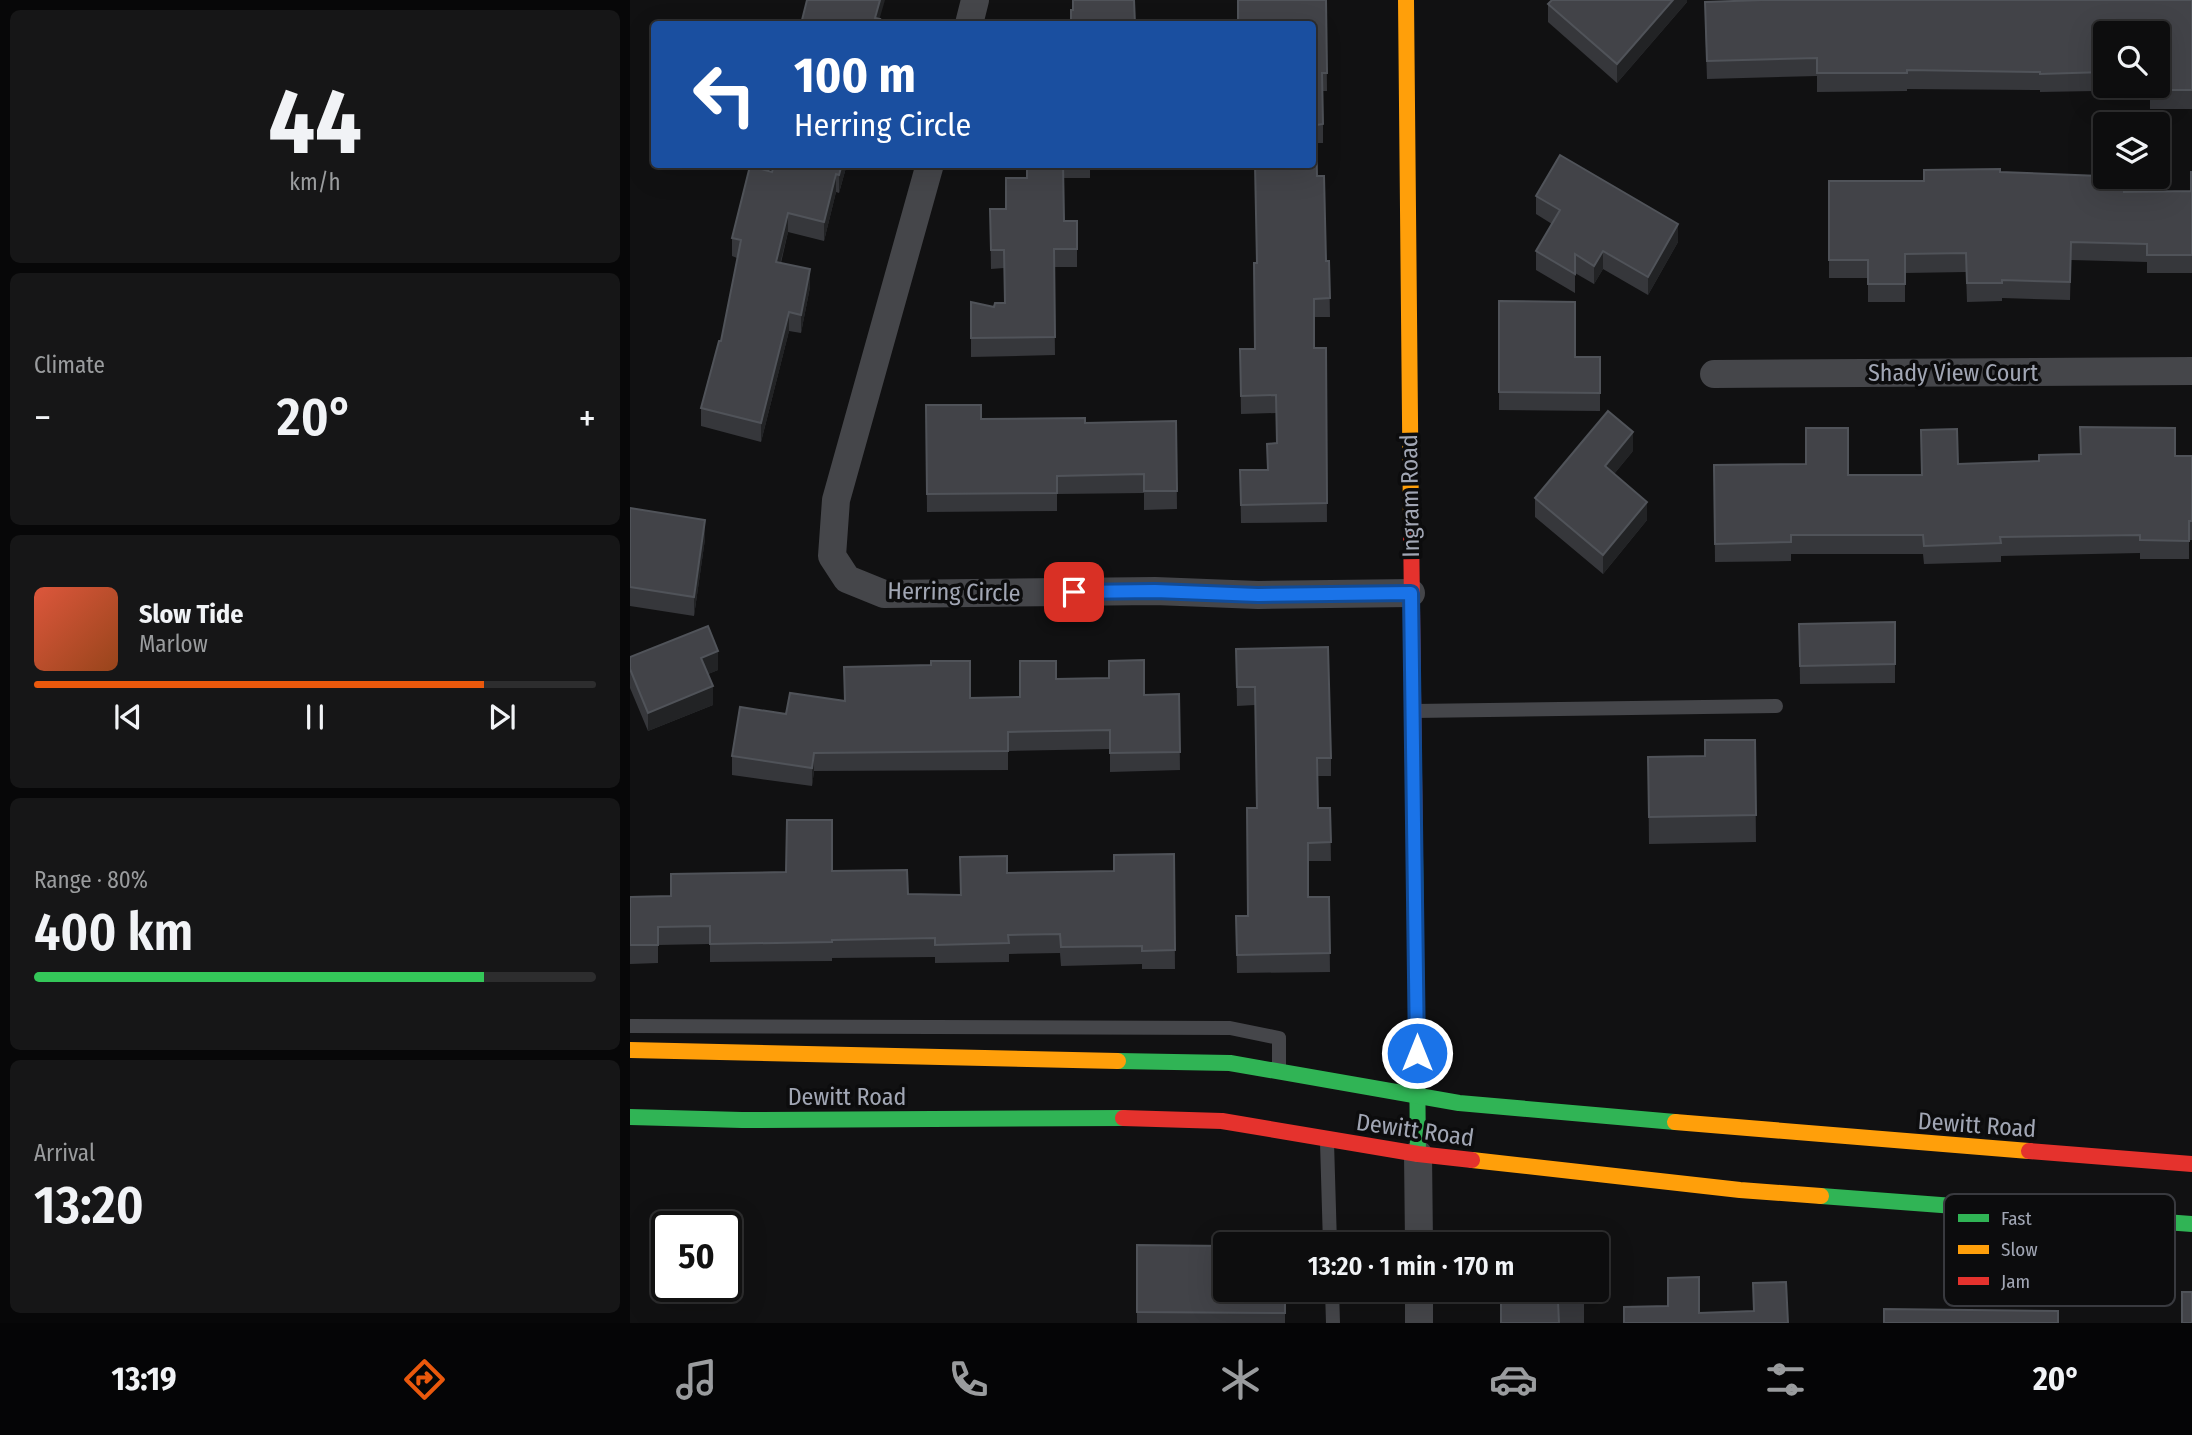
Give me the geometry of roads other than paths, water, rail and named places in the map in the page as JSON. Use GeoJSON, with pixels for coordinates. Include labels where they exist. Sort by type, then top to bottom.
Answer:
{"type":"FeatureCollection","features":[{"type":"Feature","properties":{"kind":"main road","name":"Ingram Road"},"geometry":{"type":"LineString","coordinates":[[1406,0],[1419,1154]]}},
{"type":"Feature","properties":{"kind":"main road","name":"Dewitt Road"},"geometry":{"type":"LineString","coordinates":[[630,1050],[1230,1063],[1279,1077],[1459,1103],[2192,1164]]}},
{"type":"Feature","properties":{"kind":"main road","name":"Dewitt Road"},"geometry":{"type":"LineString","coordinates":[[630,1117],[742,1120],[1121,1118],[1275,1124],[1327,1140],[1419,1154],[1740,1191],[1944,1206]]}},
{"type":"Feature","properties":{"kind":"street"},"geometry":{"type":"LineString","coordinates":[[970,21],[975,0]]}},
{"type":"Feature","properties":{"kind":"street","name":"Herring Circle"},"geometry":{"type":"LineString","coordinates":[[929,168],[836,500],[832,556],[847,579],[884,594],[1155,591],[1258,595],[1411,593]]}},
{"type":"Feature","properties":{"kind":"street","name":"Shady View Court"},"geometry":{"type":"LineString","coordinates":[[1714,374],[2192,371]]}},
{"type":"Feature","properties":{"kind":"street","name":"Ingram Road"},"geometry":{"type":"LineString","coordinates":[[1419,1154],[1419,1232]]}},
{"type":"Feature","properties":{"kind":"street"},"geometry":{"type":"LineString","coordinates":[[1419,1302],[1419,1323]]}},
{"type":"Feature","properties":{"kind":"lane"},"geometry":{"type":"LineString","coordinates":[[1413,711],[1776,706]]}},
{"type":"Feature","properties":{"kind":"lane"},"geometry":{"type":"LineString","coordinates":[[630,1026],[1230,1028],[1279,1038],[1279,1077]]}},
{"type":"Feature","properties":{"kind":"lane"},"geometry":{"type":"LineString","coordinates":[[1327,1140],[1331,1232]]}},
{"type":"Feature","properties":{"kind":"lane"},"geometry":{"type":"LineString","coordinates":[[1332,1302],[1333,1323]]}}]}
